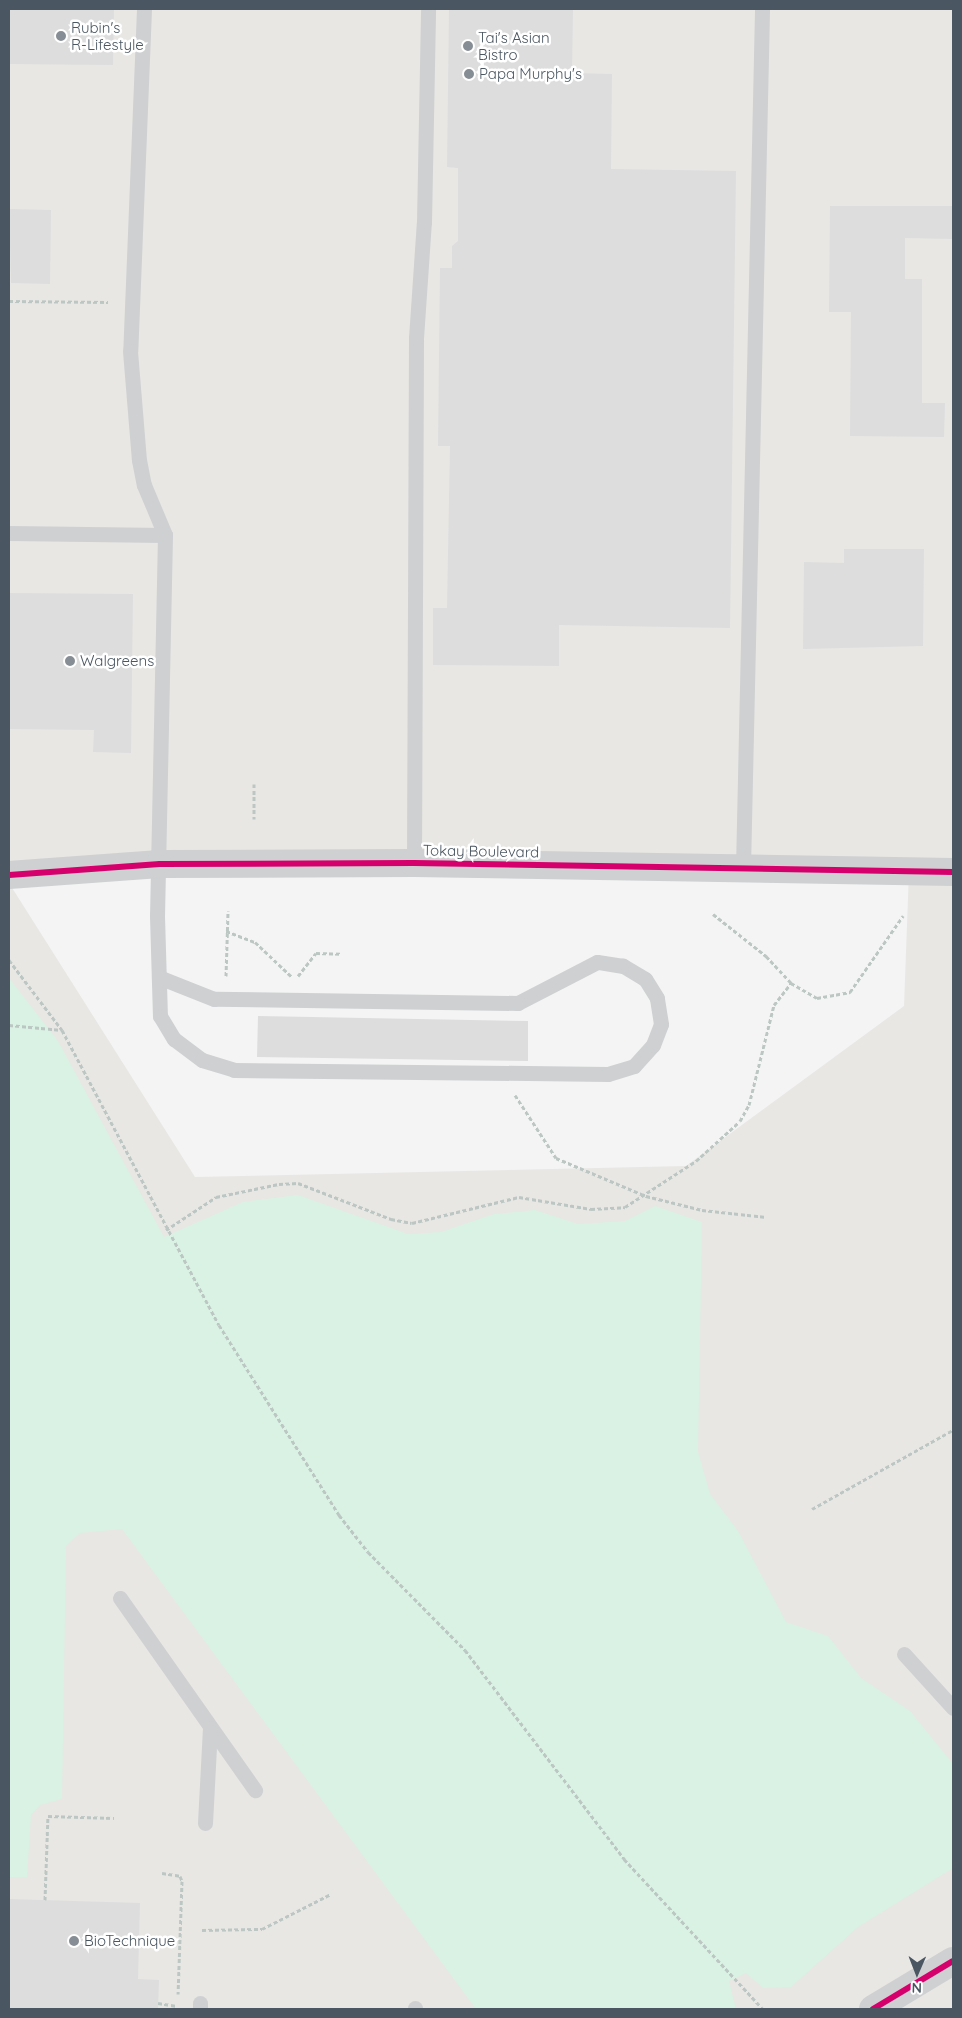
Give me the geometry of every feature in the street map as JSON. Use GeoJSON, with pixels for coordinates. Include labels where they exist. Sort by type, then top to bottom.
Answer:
{"type":"FeatureCollection","features":[{"type":"Feature","properties":{"kind":"street","name":"Tokay Boulevard"},"geometry":{"type":"LineString","coordinates":[[9,875],[160,864],[414,863],[953,872]]}},
{"type":"Feature","properties":{"kind":"street"},"geometry":{"type":"LineString","coordinates":[[873,2009],[953,1961]]}},
{"type":"Feature","properties":{"kind":"lane"},"geometry":{"type":"LineString","coordinates":[[144,9],[130,350],[139,460],[144,485],[165,535],[160,864],[156,916],[161,978],[160,1016],[174,1039],[202,1060],[234,1070],[608,1074],[634,1066],[653,1044],[661,1024],[657,998],[645,979],[623,966],[597,962],[518,1003],[226,999],[190,992],[161,978]]}},
{"type":"Feature","properties":{"kind":"lane"},"geometry":{"type":"LineString","coordinates":[[414,863],[416,338],[424,212],[428,9]]}},
{"type":"Feature","properties":{"kind":"lane"},"geometry":{"type":"LineString","coordinates":[[743,868],[762,9]]}},
{"type":"Feature","properties":{"kind":"lane"},"geometry":{"type":"LineString","coordinates":[[9,533],[165,535]]}},
{"type":"Feature","properties":{"kind":"lane"},"geometry":{"type":"LineString","coordinates":[[120,1598],[255,1790]]}},
{"type":"Feature","properties":{"kind":"lane"},"geometry":{"type":"LineString","coordinates":[[904,1654],[953,1708]]}},
{"type":"Feature","properties":{"kind":"lane"},"geometry":{"type":"LineString","coordinates":[[205,1823],[210,1728]]}},
{"type":"Feature","properties":{"kind":"path"},"geometry":{"type":"LineString","coordinates":[[9,301],[132,302]]}},
{"type":"Feature","properties":{"kind":"path"},"geometry":{"type":"LineString","coordinates":[[254,784],[254,819]]}},
{"type":"Feature","properties":{"kind":"path"},"geometry":{"type":"LineString","coordinates":[[226,999],[226,931],[228,911]]}},
{"type":"Feature","properties":{"kind":"path"},"geometry":{"type":"LineString","coordinates":[[713,914],[766,956],[791,983],[817,998],[850,992],[903,916]]}},
{"type":"Feature","properties":{"kind":"path"},"geometry":{"type":"LineString","coordinates":[[226,931],[255,942],[296,980],[316,953],[341,954]]}},
{"type":"Feature","properties":{"kind":"path"},"geometry":{"type":"LineString","coordinates":[[9,960],[62,1030],[102,1098],[166,1230],[223,1333],[339,1514],[368,1552],[465,1650],[624,1859],[762,2009]]}},
{"type":"Feature","properties":{"kind":"path"},"geometry":{"type":"LineString","coordinates":[[166,1230],[216,1197],[279,1184],[298,1183],[391,1219],[412,1223],[519,1197],[591,1209],[625,1207],[646,1196],[719,1144],[740,1121],[749,1105],[774,1004],[791,983]]}},
{"type":"Feature","properties":{"kind":"path"},"geometry":{"type":"LineString","coordinates":[[9,1025],[62,1030]]}},
{"type":"Feature","properties":{"kind":"path"},"geometry":{"type":"LineString","coordinates":[[503,1073],[556,1158],[646,1196],[702,1210],[766,1217]]}},
{"type":"Feature","properties":{"kind":"path"},"geometry":{"type":"LineString","coordinates":[[812,1509],[953,1430]]}},
{"type":"Feature","properties":{"kind":"path"},"geometry":{"type":"LineString","coordinates":[[44,1900],[48,1816],[114,1818]]}},
{"type":"Feature","properties":{"kind":"path"},"geometry":{"type":"LineString","coordinates":[[158,2003],[178,2008],[182,1881],[180,1876],[162,1873]]}},
{"type":"Feature","properties":{"kind":"path"},"geometry":{"type":"LineString","coordinates":[[202,1930],[262,1929],[331,1894]]}},
{"type":"Feature","properties":{"kind":"shaded area"},"geometry":{"type":"Polygon","coordinates":[[[9,9],[953,9],[953,2009],[9,2009],[9,883],[195,1177],[686,1166],[904,1006],[909,871],[9,875],[9,9]]]}},
{"type":"Feature","properties":{"kind":"green space"},"geometry":{"type":"Polygon","coordinates":[[[9,978],[58,1041],[164,1237],[243,1202],[298,1195],[408,1234],[441,1232],[494,1214],[535,1210],[578,1224],[625,1221],[655,1206],[702,1222],[698,1452],[710,1494],[738,1531],[786,1622],[828,1636],[861,1678],[910,1711],[953,1764],[953,1868],[858,1927],[791,1987],[763,1988],[746,1973],[729,1981],[736,2009],[476,2009],[122,1529],[80,1533],[66,1546],[62,1799],[40,1805],[31,1815],[27,1877],[9,1877],[9,978]]]}},
{"type":"Feature","properties":{"kind":"building","name":"Rubin's R-Lifestyle"},"geometry":{"type":"Polygon","coordinates":[[[9,9],[114,9],[113,65],[9,64],[9,9]]]}},
{"type":"Feature","properties":{"kind":"building"},"geometry":{"type":"Polygon","coordinates":[[[449,9],[573,9],[572,73],[612,74],[611,169],[736,171],[730,628],[559,625],[559,666],[433,665],[433,608],[447,608],[450,446],[438,446],[440,268],[452,268],[452,246],[458,241],[458,168],[447,167],[449,9]]]}},
{"type":"Feature","properties":{"kind":"building"},"geometry":{"type":"Polygon","coordinates":[[[830,206],[953,206],[953,239],[905,238],[905,279],[922,279],[922,403],[945,403],[944,437],[850,436],[851,312],[829,312],[830,206]]]}},
{"type":"Feature","properties":{"kind":"building"},"geometry":{"type":"Polygon","coordinates":[[[9,209],[51,210],[50,284],[11,283],[9,209]]]}},
{"type":"Feature","properties":{"kind":"building"},"geometry":{"type":"Polygon","coordinates":[[[844,549],[924,549],[923,646],[803,649],[804,562],[844,563],[844,549]]]}},
{"type":"Feature","properties":{"kind":"building","name":"Walgreens"},"geometry":{"type":"Polygon","coordinates":[[[9,593],[133,594],[131,753],[93,752],[94,730],[9,729],[9,593]]]}},
{"type":"Feature","properties":{"kind":"building"},"geometry":{"type":"Polygon","coordinates":[[[258,1016],[528,1021],[528,1061],[257,1057],[258,1016]]]}},
{"type":"Feature","properties":{"kind":"building","name":"BioTechnique"},"geometry":{"type":"Polygon","coordinates":[[[9,1899],[140,1903],[138,1979],[159,1980],[158,2009],[9,2009],[9,1899]]]}},
{"type":"Feature","properties":{"kind":"cycle path"},"geometry":{"type":"LineString","coordinates":[[9,875],[160,864],[414,863],[953,872]]}},
{"type":"Feature","properties":{"kind":"cycle path"},"geometry":{"type":"LineString","coordinates":[[873,2009],[953,1961]]}},
{"type":"Feature","properties":{"kind":"place","name":"Rubin's R-Lifestyle"},"geometry":{"type":"Point","coordinates":[61,36]}},
{"type":"Feature","properties":{"kind":"place","name":"Tai's Asian Bistro"},"geometry":{"type":"Point","coordinates":[468,46]}},
{"type":"Feature","properties":{"kind":"place","name":"Papa Murphy's"},"geometry":{"type":"Point","coordinates":[469,74]}},
{"type":"Feature","properties":{"kind":"place","name":"Walgreens"},"geometry":{"type":"Point","coordinates":[70,661]}},
{"type":"Feature","properties":{"kind":"place","name":"BioTechnique"},"geometry":{"type":"Point","coordinates":[74,1941]}}]}
